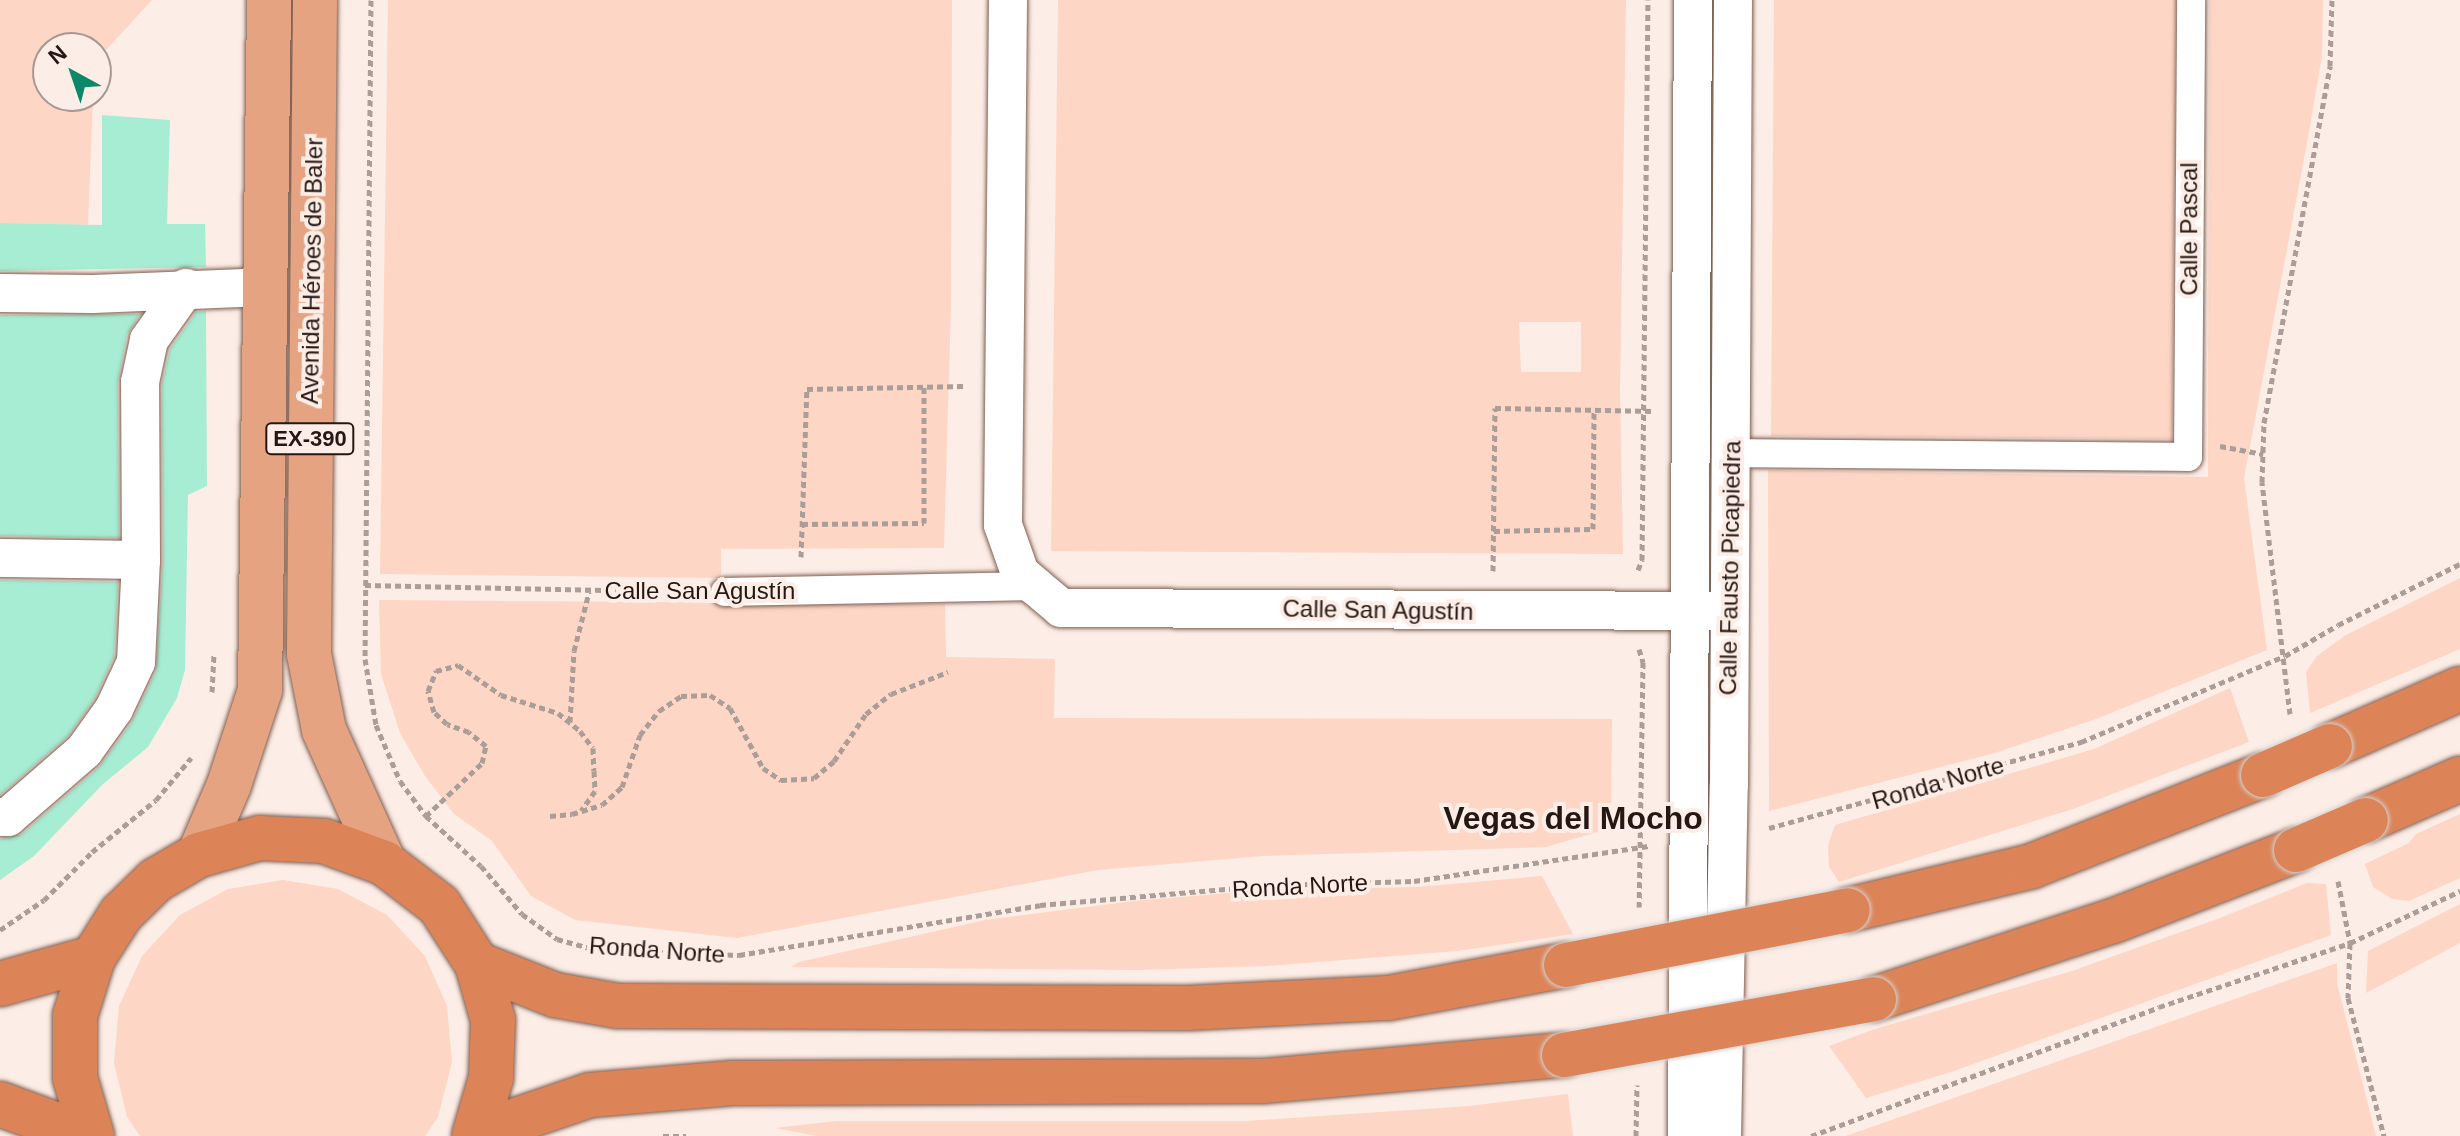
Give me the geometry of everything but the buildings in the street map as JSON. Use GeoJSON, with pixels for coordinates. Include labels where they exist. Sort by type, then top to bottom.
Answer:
{"type":"FeatureCollection","features":[{"type":"Feature","properties":{"kind":"highway"},"geometry":{"type":"LineString","coordinates":[[477,964],[555,995],[618,1006],[1172,1008],[1388,998],[1848,910],[2032,866],[2263,775],[2460,689]]}},
{"type":"Feature","properties":{"kind":"highway"},"geometry":{"type":"LineString","coordinates":[[474,1135],[590,1095],[732,1083],[1264,1081],[1564,1055],[1874,999],[2113,921],[2296,850],[2460,779]]}},
{"type":"Feature","properties":{"kind":"highway"},"geometry":{"type":"LineString","coordinates":[[90,1136],[75,1078],[75,1016],[93,958],[121,914],[147,889],[199,855],[260,838],[324,841],[384,863],[439,905],[477,964],[493,1020],[491,1078],[474,1135]]}},
{"type":"Feature","properties":{"kind":"highway"},"geometry":{"type":"LineString","coordinates":[[0,984],[93,958]]}},
{"type":"Feature","properties":{"kind":"highway"},"geometry":{"type":"LineString","coordinates":[[0,1104],[90,1136]]}},
{"type":"Feature","properties":{"kind":"main road","name":"Avenida Héroes de Baler"},"geometry":{"type":"LineString","coordinates":[[199,855],[229,785],[260,690],[269,0]]}},
{"type":"Feature","properties":{"kind":"main road","name":"Avenida Héroes de Baler"},"geometry":{"type":"LineString","coordinates":[[315,0],[309,654],[324,730],[384,863]]}},
{"type":"Feature","properties":{"kind":"street","name":"Calle San Agustín"},"geometry":{"type":"LineString","coordinates":[[1008,0],[1003,525],[1020,573],[1035,586],[1061,608],[1729,611]]}},
{"type":"Feature","properties":{"kind":"street","name":"Calle Fausto Picapiedra"},"geometry":{"type":"LineString","coordinates":[[1687,1136],[1693,0]]}},
{"type":"Feature","properties":{"kind":"street","name":"Calle Fausto Picapiedra"},"geometry":{"type":"LineString","coordinates":[[1722,1136],[1732,453],[1733,0]]}},
{"type":"Feature","properties":{"kind":"street","name":"Calle Pascal"},"geometry":{"type":"LineString","coordinates":[[1732,453],[2188,457],[2191,0]]}},
{"type":"Feature","properties":{"kind":"street"},"geometry":{"type":"LineString","coordinates":[[0,293],[93,294],[264,287]]}},
{"type":"Feature","properties":{"kind":"street"},"geometry":{"type":"LineString","coordinates":[[140,380],[149,340],[186,288]]}},
{"type":"Feature","properties":{"kind":"street"},"geometry":{"type":"LineString","coordinates":[[0,817],[8,817],[84,751],[114,709],[136,662],[141,560],[140,380],[133,342],[119,317],[93,294]]}},
{"type":"Feature","properties":{"kind":"street"},"geometry":{"type":"LineString","coordinates":[[0,558],[141,560]]}},
{"type":"Feature","properties":{"kind":"street","name":"Calle San Agustín"},"geometry":{"type":"LineString","coordinates":[[725,592],[1035,586]]}},
{"type":"Feature","properties":{"kind":"path","name":"Ronda Norte"},"geometry":{"type":"LineString","coordinates":[[371,0],[365,659],[376,725],[400,781],[426,816],[481,866],[522,914],[557,939],[597,950],[739,955],[1040,905],[1275,885],[1414,881],[1690,841]]}},
{"type":"Feature","properties":{"kind":"path"},"geometry":{"type":"LineString","coordinates":[[2290,714],[2262,482],[2264,423],[2330,66],[2332,0]]}},
{"type":"Feature","properties":{"kind":"path"},"geometry":{"type":"LineString","coordinates":[[800,590],[807,389],[1005,385]]}},
{"type":"Feature","properties":{"kind":"path"},"geometry":{"type":"LineString","coordinates":[[802,524],[924,523],[924,387]]}},
{"type":"Feature","properties":{"kind":"path"},"geometry":{"type":"LineString","coordinates":[[1493,611],[1495,408],[1691,410]]}},
{"type":"Feature","properties":{"kind":"path"},"geometry":{"type":"LineString","coordinates":[[1494,531],[1593,529],[1594,410]]}},
{"type":"Feature","properties":{"kind":"path","name":"Ronda Norte"},"geometry":{"type":"LineString","coordinates":[[1728,836],[1815,817],[2081,742],[2285,656],[2460,564]]}},
{"type":"Feature","properties":{"kind":"path","name":"Calle San Agustín"},"geometry":{"type":"LineString","coordinates":[[365,585],[589,592],[725,592]]}},
{"type":"Feature","properties":{"kind":"path"},"geometry":{"type":"LineString","coordinates":[[570,723],[574,651],[589,592]]}},
{"type":"Feature","properties":{"kind":"path"},"geometry":{"type":"LineString","coordinates":[[208,707],[214,644]]}},
{"type":"Feature","properties":{"kind":"path"},"geometry":{"type":"LineString","coordinates":[[426,816],[482,763],[486,746],[469,732],[447,724],[434,712],[428,691],[436,671],[458,665],[501,695],[558,713],[593,748],[595,791],[581,812]]}},
{"type":"Feature","properties":{"kind":"path"},"geometry":{"type":"LineString","coordinates":[[550,816],[581,812],[602,805],[622,787],[640,735],[659,711],[681,696],[710,695],[730,708],[763,768],[781,780],[814,778],[834,761],[866,714],[891,694],[948,672]]}},
{"type":"Feature","properties":{"kind":"path"},"geometry":{"type":"LineString","coordinates":[[0,930],[44,900],[92,852],[156,800],[195,753]]}},
{"type":"Feature","properties":{"kind":"path"},"geometry":{"type":"LineString","coordinates":[[2338,881],[2350,943],[2348,998],[2384,1136]]}},
{"type":"Feature","properties":{"kind":"path"},"geometry":{"type":"LineString","coordinates":[[1811,1136],[2159,1007],[2350,943],[2460,891]]}},
{"type":"Feature","properties":{"kind":"path"},"geometry":{"type":"LineString","coordinates":[[663,1136],[686,1136]]}},
{"type":"Feature","properties":{"kind":"shaded area"},"geometry":{"type":"Polygon","coordinates":[[[0,0],[152,0],[112,44],[112,32],[32,32],[32,112],[92,112],[88,225],[0,223],[0,0]]]}},
{"type":"Feature","properties":{"kind":"shaded area"},"geometry":{"type":"Polygon","coordinates":[[[388,0],[952,0],[951,304],[944,548],[721,549],[721,578],[380,574],[388,0]]]}},
{"type":"Feature","properties":{"kind":"shaded area"},"geometry":{"type":"Polygon","coordinates":[[[1058,0],[1626,0],[1620,391],[1623,554],[1051,551],[1058,0]],[[1519,322],[1521,372],[1581,372],[1581,322],[1519,322]]]}},
{"type":"Feature","properties":{"kind":"shaded area"},"geometry":{"type":"Polygon","coordinates":[[[1774,0],[2176,0],[2172,439],[1771,436],[1774,0]]]}},
{"type":"Feature","properties":{"kind":"shaded area"},"geometry":{"type":"Polygon","coordinates":[[[2209,0],[2323,0],[2322,56],[2244,478],[2267,650],[2096,719],[1995,753],[1769,811],[1768,470],[2208,477],[2209,0]]]}},
{"type":"Feature","properties":{"kind":"shaded area"},"geometry":{"type":"Polygon","coordinates":[[[2460,578],[2460,649],[2310,713],[2306,672],[2317,656],[2346,635],[2460,578]]]}},
{"type":"Feature","properties":{"kind":"shaded area"},"geometry":{"type":"Polygon","coordinates":[[[379,600],[945,604],[946,657],[1055,659],[1054,718],[1612,719],[1611,828],[1546,847],[1263,856],[1098,870],[737,938],[575,920],[531,896],[492,841],[454,814],[425,776],[400,733],[381,674],[379,600]]]}},
{"type":"Feature","properties":{"kind":"shaded area"},"geometry":{"type":"Polygon","coordinates":[[[2230,688],[2249,742],[2073,809],[1839,882],[1829,867],[1828,845],[1835,825],[2094,749],[2230,688]]]}},
{"type":"Feature","properties":{"kind":"shaded area"},"geometry":{"type":"Polygon","coordinates":[[[2460,814],[2460,878],[2409,901],[2392,899],[2373,887],[2365,864],[2409,843],[2416,834],[2460,814]]]}},
{"type":"Feature","properties":{"kind":"shaded area"},"geometry":{"type":"Polygon","coordinates":[[[1542,876],[1573,934],[1457,951],[1267,966],[1138,970],[791,967],[799,962],[985,920],[1134,901],[1265,890],[1417,887],[1542,876]]]}},
{"type":"Feature","properties":{"kind":"shaded area"},"geometry":{"type":"Polygon","coordinates":[[[283,880],[338,889],[387,915],[425,956],[447,1006],[452,1062],[438,1117],[425,1136],[140,1136],[127,1117],[114,1063],[119,1006],[142,956],[180,915],[228,889],[283,880]]]}},
{"type":"Feature","properties":{"kind":"shaded area"},"geometry":{"type":"Polygon","coordinates":[[[2307,883],[2326,884],[2331,935],[1951,1072],[1866,1098],[1829,1046],[1872,1030],[2072,971],[2307,883]]]}},
{"type":"Feature","properties":{"kind":"shaded area"},"geometry":{"type":"Polygon","coordinates":[[[2460,904],[2460,943],[2366,993],[2368,951],[2460,904]]]}},
{"type":"Feature","properties":{"kind":"shaded area"},"geometry":{"type":"Polygon","coordinates":[[[2337,963],[2337,983],[2376,1136],[1846,1136],[2337,963]]]}},
{"type":"Feature","properties":{"kind":"shaded area"},"geometry":{"type":"Polygon","coordinates":[[[1568,1094],[1573,1136],[817,1136],[775,1128],[836,1121],[1246,1121],[1469,1106],[1568,1094]]]}},
{"type":"Feature","properties":{"kind":"district","name":"Vegas del Mocho"},"geometry":{"type":"Point","coordinates":[1573,818]}}]}
